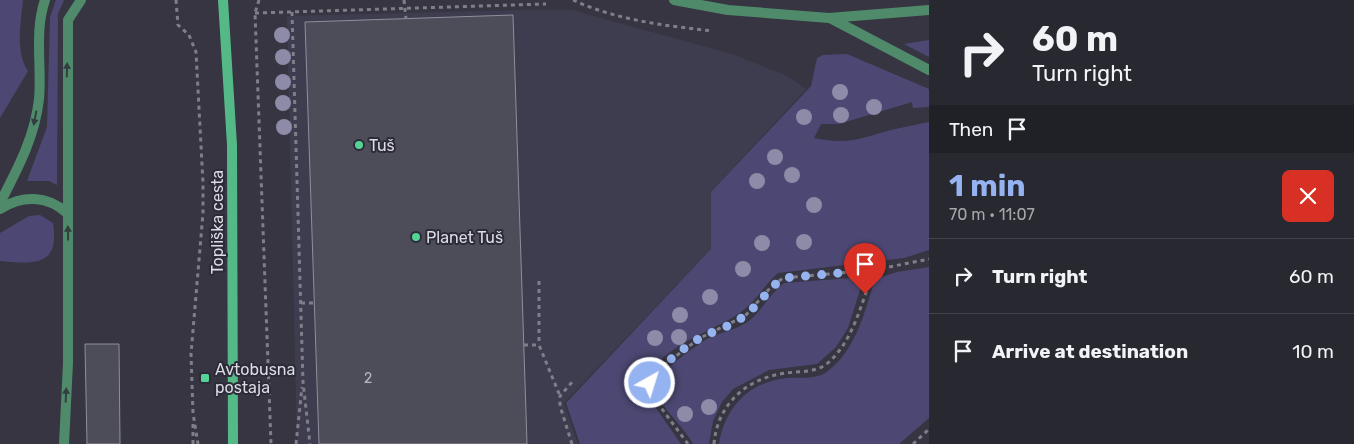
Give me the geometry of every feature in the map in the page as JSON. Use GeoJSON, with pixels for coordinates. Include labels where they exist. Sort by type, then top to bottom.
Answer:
{"type":"FeatureCollection","features":[{"type":"Feature","properties":{"kind":"main road","name":"Topliška cesta"},"geometry":{"type":"LineString","coordinates":[[223,0],[232,145],[233,444]]}},
{"type":"Feature","properties":{"kind":"street"},"geometry":{"type":"LineString","coordinates":[[0,203],[23,158],[36,121],[39,98],[40,14],[45,0]]}},
{"type":"Feature","properties":{"kind":"street"},"geometry":{"type":"LineString","coordinates":[[64,444],[68,363],[68,20],[82,0]]}},
{"type":"Feature","properties":{"kind":"street"},"geometry":{"type":"LineString","coordinates":[[674,0],[728,10],[829,18],[929,10]]}},
{"type":"Feature","properties":{"kind":"street"},"geometry":{"type":"LineString","coordinates":[[829,18],[929,70]]}},
{"type":"Feature","properties":{"kind":"street"},"geometry":{"type":"LineString","coordinates":[[0,209],[19,200],[36,199],[58,205],[67,213]]}},
{"type":"Feature","properties":{"kind":"path"},"geometry":{"type":"LineString","coordinates":[[176,0],[178,25],[190,35],[196,52],[204,183],[202,232],[192,345],[193,444]]}},
{"type":"Feature","properties":{"kind":"path"},"geometry":{"type":"LineString","coordinates":[[260,0],[256,13],[271,444]]}},
{"type":"Feature","properties":{"kind":"path"},"geometry":{"type":"LineString","coordinates":[[404,0],[406,19]]}},
{"type":"Feature","properties":{"kind":"path"},"geometry":{"type":"LineString","coordinates":[[572,0],[601,11],[629,18],[722,32]]}},
{"type":"Feature","properties":{"kind":"path"},"geometry":{"type":"LineString","coordinates":[[256,13],[546,4]]}},
{"type":"Feature","properties":{"kind":"path"},"geometry":{"type":"LineString","coordinates":[[292,12],[303,382],[310,444]]}},
{"type":"Feature","properties":{"kind":"path"},"geometry":{"type":"LineString","coordinates":[[688,444],[650,393],[653,377],[664,365],[700,338],[745,316],[771,287],[783,278],[874,270],[929,259]]}},
{"type":"Feature","properties":{"kind":"path"},"geometry":{"type":"LineString","coordinates":[[714,444],[720,416],[727,404],[748,386],[774,374],[819,369],[838,353],[848,340],[874,270]]}},
{"type":"Feature","properties":{"kind":"path"},"geometry":{"type":"LineString","coordinates":[[539,281],[539,345],[560,396],[560,406],[572,444]]}},
{"type":"Feature","properties":{"kind":"path"},"geometry":{"type":"LineString","coordinates":[[301,303],[314,303]]}},
{"type":"Feature","properties":{"kind":"path"},"geometry":{"type":"LineString","coordinates":[[524,345],[539,345]]}},
{"type":"Feature","properties":{"kind":"path"},"geometry":{"type":"LineString","coordinates":[[560,396],[574,380]]}},
{"type":"Feature","properties":{"kind":"path"},"geometry":{"type":"LineString","coordinates":[[296,444],[303,382]]}},
{"type":"Feature","properties":{"kind":"path"},"geometry":{"type":"LineString","coordinates":[[193,413],[198,444]]}},
{"type":"Feature","properties":{"kind":"path"},"geometry":{"type":"LineString","coordinates":[[913,444],[929,429]]}},
{"type":"Feature","properties":{"kind":"shaded area"},"geometry":{"type":"Polygon","coordinates":[[[0,0],[23,0],[20,46],[21,55],[28,71],[0,118],[0,0]]]}},
{"type":"Feature","properties":{"kind":"shaded area"},"geometry":{"type":"Polygon","coordinates":[[[56,0],[64,0],[58,14],[57,185],[49,181],[27,181],[47,127],[50,17],[56,0]]]}},
{"type":"Feature","properties":{"kind":"shaded area"},"geometry":{"type":"Polygon","coordinates":[[[572,10],[732,54],[787,76],[806,89],[711,192],[711,249],[564,403],[578,444],[297,444],[287,16],[572,10]]]}},
{"type":"Feature","properties":{"kind":"shaded area"},"geometry":{"type":"Polygon","coordinates":[[[929,40],[929,57],[904,44],[929,40]]]}},
{"type":"Feature","properties":{"kind":"shaded area"},"geometry":{"type":"Polygon","coordinates":[[[847,54],[929,89],[929,107],[913,108],[912,102],[839,124],[821,124],[814,138],[836,141],[853,140],[929,122],[929,250],[904,258],[778,273],[741,312],[668,354],[656,365],[648,377],[645,392],[681,444],[580,444],[566,403],[711,249],[711,192],[811,86],[817,58],[823,55],[847,54]]]}},
{"type":"Feature","properties":{"kind":"shaded area"},"geometry":{"type":"Polygon","coordinates":[[[40,215],[53,223],[54,237],[52,248],[48,255],[42,260],[34,262],[0,261],[0,233],[29,216],[40,215]]]}},
{"type":"Feature","properties":{"kind":"shaded area"},"geometry":{"type":"Polygon","coordinates":[[[929,267],[929,418],[899,444],[719,444],[722,431],[733,408],[750,391],[773,380],[819,376],[838,362],[853,341],[875,279],[897,272],[929,267]]]}},
{"type":"Feature","properties":{"kind":"shaded area"},"geometry":{"type":"Polygon","coordinates":[[[864,277],[848,328],[836,347],[817,364],[769,370],[733,389],[722,402],[713,421],[709,444],[693,444],[663,405],[657,394],[660,379],[666,371],[705,340],[739,327],[750,320],[784,283],[864,277]]]}},
{"type":"Feature","properties":{"kind":"building","name":"Planet Tuš"},"geometry":{"type":"Polygon","coordinates":[[[513,15],[527,444],[319,444],[305,22],[513,15]]]}},
{"type":"Feature","properties":{"kind":"building"},"geometry":{"type":"Polygon","coordinates":[[[85,344],[119,344],[120,444],[87,444],[85,344]]]}},
{"type":"Feature","properties":{"kind":"place","name":"Tuš"},"geometry":{"type":"Point","coordinates":[359,145]}},
{"type":"Feature","properties":{"kind":"place","name":"Planet Tuš"},"geometry":{"type":"Point","coordinates":[416,237]}},
{"type":"Feature","properties":{"kind":"place","name":"Avtobusna postaja"},"geometry":{"type":"Point","coordinates":[205,378]}},
{"type":"Feature","properties":{"kind":"route"},"geometry":{"type":"LineString","coordinates":[[650,383],[664,365],[700,338],[745,316],[771,287],[783,278],[874,270],[865,294]]}}]}
